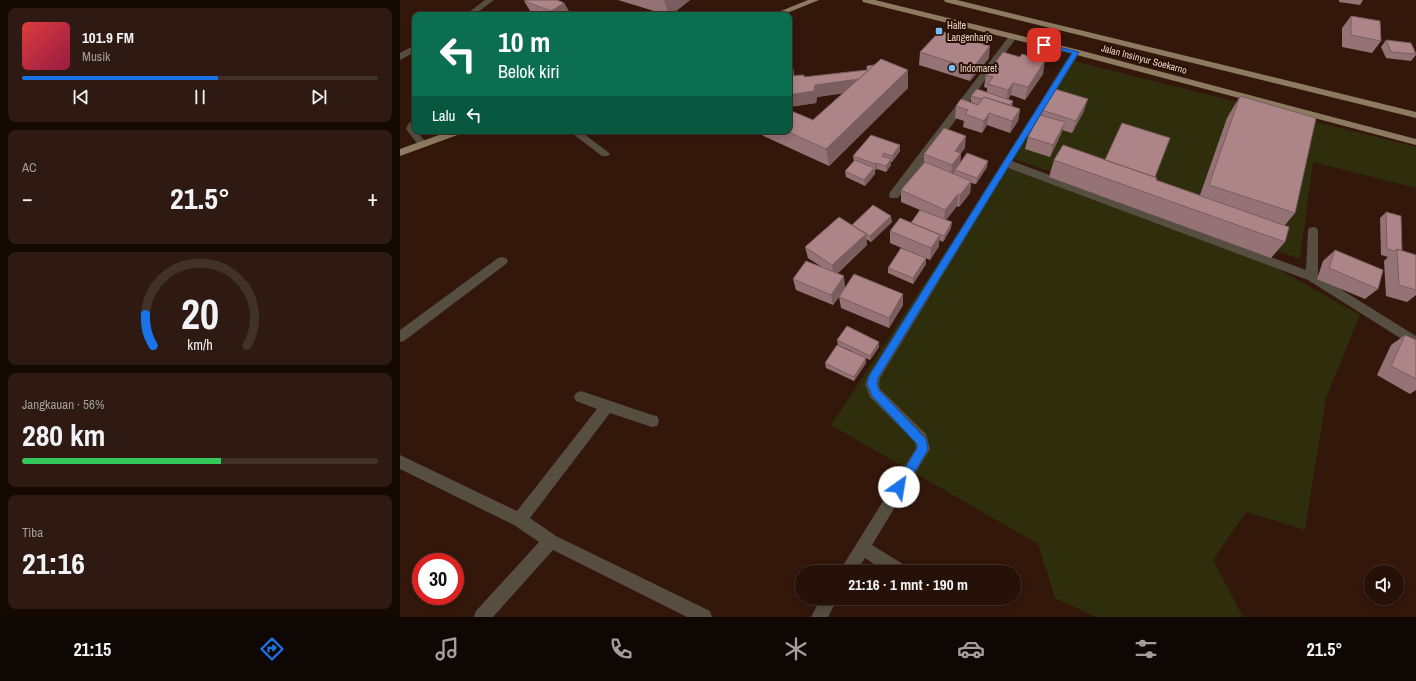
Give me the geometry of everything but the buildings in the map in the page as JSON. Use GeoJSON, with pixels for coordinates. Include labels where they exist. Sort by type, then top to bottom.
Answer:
{"type":"FeatureCollection","features":[{"type":"Feature","properties":{"kind":"main road"},"geometry":{"type":"LineString","coordinates":[[783,12],[815,0]]}},
{"type":"Feature","properties":{"kind":"main road","name":"Jalan Insinyur Soekarno"},"geometry":{"type":"LineString","coordinates":[[866,0],[1076,52],[1416,142]]}},
{"type":"Feature","properties":{"kind":"main road","name":"Jalan Insinyur Soekarno"},"geometry":{"type":"LineString","coordinates":[[948,0],[1107,40],[1397,110],[1416,113]]}},
{"type":"Feature","properties":{"kind":"main road"},"geometry":{"type":"LineString","coordinates":[[1060,48],[1069,45],[1071,41],[1070,34],[1065,29]]}},
{"type":"Feature","properties":{"kind":"main road"},"geometry":{"type":"LineString","coordinates":[[1100,59],[1094,45],[1100,41],[1107,40]]}},
{"type":"Feature","properties":{"kind":"main road"},"geometry":{"type":"LineString","coordinates":[[400,153],[451,134]]}},
{"type":"Feature","properties":{"kind":"street"},"geometry":{"type":"LineString","coordinates":[[473,12],[490,0]]}},
{"type":"Feature","properties":{"kind":"street"},"geometry":{"type":"LineString","coordinates":[[894,195],[1013,37]]}},
{"type":"Feature","properties":{"kind":"street"},"geometry":{"type":"LineString","coordinates":[[400,58],[412,50]]}},
{"type":"Feature","properties":{"kind":"street"},"geometry":{"type":"LineString","coordinates":[[851,565],[923,449],[921,439],[875,393],[872,384],[874,376],[1076,52]]}},
{"type":"Feature","properties":{"kind":"street"},"geometry":{"type":"LineString","coordinates":[[415,134],[422,144]]}},
{"type":"Feature","properties":{"kind":"street"},"geometry":{"type":"LineString","coordinates":[[578,134],[605,154]]}},
{"type":"Feature","properties":{"kind":"street"},"geometry":{"type":"LineString","coordinates":[[1006,163],[1312,277],[1416,343]]}},
{"type":"Feature","properties":{"kind":"street"},"geometry":{"type":"LineString","coordinates":[[1312,277],[1313,231]]}},
{"type":"Feature","properties":{"kind":"street"},"geometry":{"type":"LineString","coordinates":[[400,338],[502,261]]}},
{"type":"Feature","properties":{"kind":"street"},"geometry":{"type":"LineString","coordinates":[[581,397],[652,421]]}},
{"type":"Feature","properties":{"kind":"street"},"geometry":{"type":"LineString","coordinates":[[519,520],[607,406]]}},
{"type":"Feature","properties":{"kind":"street"},"geometry":{"type":"LineString","coordinates":[[400,462],[519,520],[551,541],[704,617]]}},
{"type":"Feature","properties":{"kind":"street"},"geometry":{"type":"LineString","coordinates":[[482,617],[551,541]]}},
{"type":"Feature","properties":{"kind":"street"},"geometry":{"type":"LineString","coordinates":[[862,547],[889,565]]}},
{"type":"Feature","properties":{"kind":"street"},"geometry":{"type":"LineString","coordinates":[[819,617],[826,605]]}},
{"type":"Feature","properties":{"kind":"shaded area"},"geometry":{"type":"Polygon","coordinates":[[[1066,59],[1416,147],[1416,188],[1313,162],[1300,259],[1008,157],[1066,59]]]}},
{"type":"Feature","properties":{"kind":"shaded area"},"geometry":{"type":"Polygon","coordinates":[[[1002,166],[1273,266],[1360,315],[1326,398],[1305,530],[1246,512],[1213,560],[1243,617],[1096,617],[1055,598],[1038,544],[831,425],[1002,166]]]}},
{"type":"Feature","properties":{"kind":"place","name":"Halte Langenharjo"},"geometry":{"type":"Point","coordinates":[939,31]}},
{"type":"Feature","properties":{"kind":"place","name":"Indomaret"},"geometry":{"type":"Point","coordinates":[952,68]}},
{"type":"Feature","properties":{"kind":"route"},"geometry":{"type":"LineString","coordinates":[[899,487],[923,449],[923,442],[875,393],[872,384],[874,376],[1013,150],[1076,52],[1044,45]]}}]}
